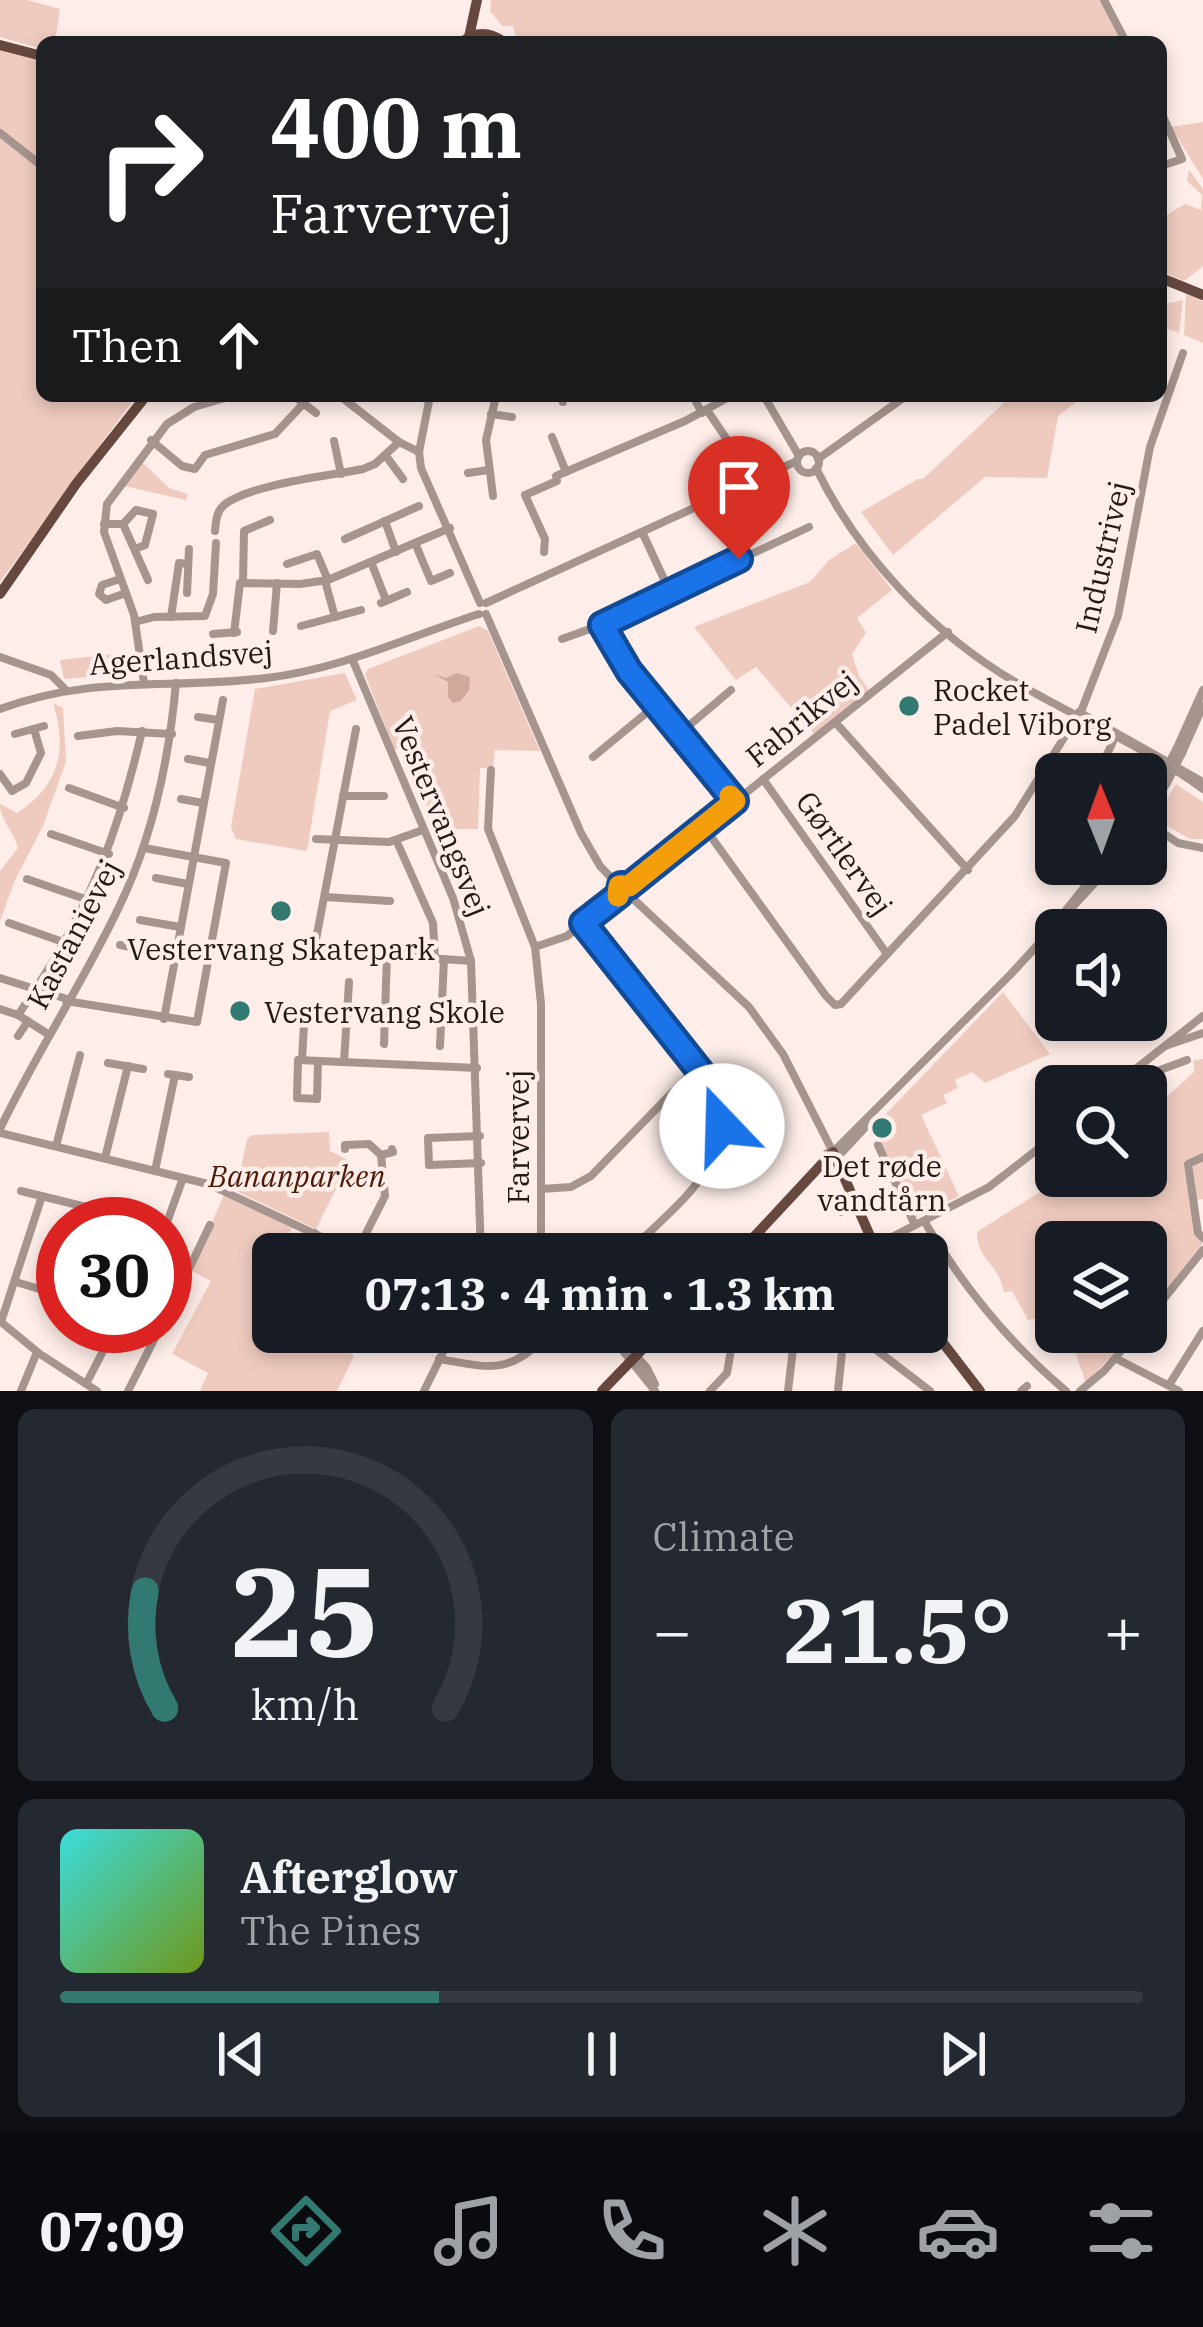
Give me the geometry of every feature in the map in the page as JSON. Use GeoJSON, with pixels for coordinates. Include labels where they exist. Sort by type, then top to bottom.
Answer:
{"type":"FeatureCollection","features":[{"type":"Feature","properties":{"kind":"main road"},"geometry":{"type":"LineString","coordinates":[[478,0],[480,20],[492,36]]}},
{"type":"Feature","properties":{"kind":"main road"},"geometry":{"type":"LineString","coordinates":[[466,36],[478,0]]}},
{"type":"Feature","properties":{"kind":"main road"},"geometry":{"type":"LineString","coordinates":[[479,36],[488,34]]}},
{"type":"Feature","properties":{"kind":"main road"},"geometry":{"type":"LineString","coordinates":[[0,45],[36,54]]}},
{"type":"Feature","properties":{"kind":"main road"},"geometry":{"type":"LineString","coordinates":[[1167,281],[1203,296]]}},
{"type":"Feature","properties":{"kind":"main road"},"geometry":{"type":"LineString","coordinates":[[0,593],[76,484],[141,402]]}},
{"type":"Feature","properties":{"kind":"main road"},"geometry":{"type":"LineString","coordinates":[[758,1233],[832,1157],[868,1233]]}},
{"type":"Feature","properties":{"kind":"main road"},"geometry":{"type":"LineString","coordinates":[[948,1349],[980,1391]]}},
{"type":"Feature","properties":{"kind":"main road"},"geometry":{"type":"LineString","coordinates":[[606,1391],[642,1353]]}},
{"type":"Feature","properties":{"kind":"street"},"geometry":{"type":"LineString","coordinates":[[1104,0],[1123,36]]}},
{"type":"Feature","properties":{"kind":"street"},"geometry":{"type":"LineString","coordinates":[[1167,125],[1182,159],[1167,164]]}},
{"type":"Feature","properties":{"kind":"street"},"geometry":{"type":"LineString","coordinates":[[0,133],[36,161]]}},
{"type":"Feature","properties":{"kind":"street","name":"Industrivej"},"geometry":{"type":"LineString","coordinates":[[1167,400],[1184,353]]}},
{"type":"Feature","properties":{"kind":"street"},"geometry":{"type":"LineString","coordinates":[[144,683],[135,622],[107,547],[104,524],[113,493],[152,440],[182,413],[214,402]]}},
{"type":"Feature","properties":{"kind":"street"},"geometry":{"type":"LineString","coordinates":[[348,402],[419,452]]}},
{"type":"Feature","properties":{"kind":"street"},"geometry":{"type":"LineString","coordinates":[[429,402],[419,452],[422,469],[581,832],[601,866],[624,890],[749,1006],[783,1054],[832,1157],[1035,946]]}},
{"type":"Feature","properties":{"kind":"street"},"geometry":{"type":"LineString","coordinates":[[493,496],[486,440],[494,402]]}},
{"type":"Feature","properties":{"kind":"street"},"geometry":{"type":"LineString","coordinates":[[697,402],[745,466]]}},
{"type":"Feature","properties":{"kind":"street"},"geometry":{"type":"LineString","coordinates":[[544,552],[545,539],[525,495],[557,482],[556,476],[720,402]]}},
{"type":"Feature","properties":{"kind":"street"},"geometry":{"type":"LineString","coordinates":[[768,402],[897,585],[948,632],[1039,695],[1203,785]]}},
{"type":"Feature","properties":{"kind":"street","name":"Agerlandsvej"},"geometry":{"type":"LineString","coordinates":[[0,709],[65,689],[268,678],[353,661],[438,628],[807,461],[895,402]]}},
{"type":"Feature","properties":{"kind":"street","name":"Industrivej"},"geometry":{"type":"LineString","coordinates":[[704,826],[826,996],[838,1006],[1015,815],[1078,715],[1118,616],[1150,447],[1166,402]]}},
{"type":"Feature","properties":{"kind":"street"},"geometry":{"type":"LineString","coordinates":[[152,440],[182,466],[195,469],[205,455],[274,434],[304,403],[316,413]]}},
{"type":"Feature","properties":{"kind":"street"},"geometry":{"type":"LineString","coordinates":[[491,414],[512,417]]}},
{"type":"Feature","properties":{"kind":"street"},"geometry":{"type":"LineString","coordinates":[[551,437],[566,472]]}},
{"type":"Feature","properties":{"kind":"street"},"geometry":{"type":"LineString","coordinates":[[334,441],[341,474]]}},
{"type":"Feature","properties":{"kind":"street"},"geometry":{"type":"LineString","coordinates":[[215,532],[218,513],[226,504],[279,485],[375,464],[399,442]]}},
{"type":"Feature","properties":{"kind":"street"},"geometry":{"type":"LineString","coordinates":[[386,456],[403,479]]}},
{"type":"Feature","properties":{"kind":"street"},"geometry":{"type":"LineString","coordinates":[[468,473],[488,470]]}},
{"type":"Feature","properties":{"kind":"street"},"geometry":{"type":"LineString","coordinates":[[345,539],[419,506]]}},
{"type":"Feature","properties":{"kind":"street"},"geometry":{"type":"LineString","coordinates":[[104,524],[123,524],[136,510],[153,514],[145,545],[135,549]]}},
{"type":"Feature","properties":{"kind":"street"},"geometry":{"type":"LineString","coordinates":[[213,634],[236,633],[244,531],[270,520]]}},
{"type":"Feature","properties":{"kind":"street"},"geometry":{"type":"LineString","coordinates":[[385,521],[396,551]]}},
{"type":"Feature","properties":{"kind":"street"},"geometry":{"type":"LineString","coordinates":[[123,524],[148,580]]}},
{"type":"Feature","properties":{"kind":"street"},"geometry":{"type":"LineString","coordinates":[[562,639],[602,625],[808,527]]}},
{"type":"Feature","properties":{"kind":"street"},"geometry":{"type":"LineString","coordinates":[[243,582],[326,581],[450,528]]}},
{"type":"Feature","properties":{"kind":"street"},"geometry":{"type":"LineString","coordinates":[[643,534],[670,592]]}},
{"type":"Feature","properties":{"kind":"street"},"geometry":{"type":"LineString","coordinates":[[135,622],[199,619],[207,613],[216,543]]}},
{"type":"Feature","properties":{"kind":"street"},"geometry":{"type":"LineString","coordinates":[[415,543],[430,580],[449,573]]}},
{"type":"Feature","properties":{"kind":"street"},"geometry":{"type":"LineString","coordinates":[[172,592],[192,594],[189,549]]}},
{"type":"Feature","properties":{"kind":"street"},"geometry":{"type":"LineString","coordinates":[[286,564],[317,554],[335,617]]}},
{"type":"Feature","properties":{"kind":"street"},"geometry":{"type":"LineString","coordinates":[[371,562],[384,601],[407,592]]}},
{"type":"Feature","properties":{"kind":"street"},"geometry":{"type":"LineString","coordinates":[[171,617],[179,563],[188,564]]}},
{"type":"Feature","properties":{"kind":"street"},"geometry":{"type":"LineString","coordinates":[[120,579],[103,585],[99,594],[106,600],[125,593]]}},
{"type":"Feature","properties":{"kind":"street"},"geometry":{"type":"LineString","coordinates":[[272,631],[278,584]]}},
{"type":"Feature","properties":{"kind":"street"},"geometry":{"type":"LineString","coordinates":[[302,626],[361,610]]}},
{"type":"Feature","properties":{"kind":"street"},"geometry":{"type":"LineString","coordinates":[[602,625],[629,671],[735,801]]}},
{"type":"Feature","properties":{"kind":"street","name":"Fabrikvej"},"geometry":{"type":"LineString","coordinates":[[624,890],[948,632]]}},
{"type":"Feature","properties":{"kind":"street","name":"Agerlandsvej"},"geometry":{"type":"LineString","coordinates":[[0,657],[51,675],[65,689]]}},
{"type":"Feature","properties":{"kind":"street","name":"Vestervangsvej"},"geometry":{"type":"LineString","coordinates":[[353,661],[461,921],[471,961],[481,1233]]}},
{"type":"Feature","properties":{"kind":"street","name":"Kastanievej"},"geometry":{"type":"LineString","coordinates":[[0,1131],[121,904],[143,848],[172,734],[176,683]]}},
{"type":"Feature","properties":{"kind":"street"},"geometry":{"type":"LineString","coordinates":[[679,734],[731,690]]}},
{"type":"Feature","properties":{"kind":"street"},"geometry":{"type":"LineString","coordinates":[[1179,751],[1203,690]]}},
{"type":"Feature","properties":{"kind":"street"},"geometry":{"type":"LineString","coordinates":[[164,1019],[223,700]]}},
{"type":"Feature","properties":{"kind":"street"},"geometry":{"type":"LineString","coordinates":[[593,757],[656,705]]}},
{"type":"Feature","properties":{"kind":"street"},"geometry":{"type":"LineString","coordinates":[[1167,774],[1203,706]]}},
{"type":"Feature","properties":{"kind":"street"},"geometry":{"type":"LineString","coordinates":[[198,717],[219,720]]}},
{"type":"Feature","properties":{"kind":"street"},"geometry":{"type":"LineString","coordinates":[[835,722],[968,870]]}},
{"type":"Feature","properties":{"kind":"street"},"geometry":{"type":"LineString","coordinates":[[0,773],[12,791],[26,783],[40,753],[39,728],[15,734]]}},
{"type":"Feature","properties":{"kind":"street"},"geometry":{"type":"LineString","coordinates":[[356,729],[314,950],[471,961]]}},
{"type":"Feature","properties":{"kind":"street"},"geometry":{"type":"LineString","coordinates":[[18,1015],[89,900],[124,808],[142,731]]}},
{"type":"Feature","properties":{"kind":"street"},"geometry":{"type":"LineString","coordinates":[[79,736],[142,731],[172,734]]}},
{"type":"Feature","properties":{"kind":"street"},"geometry":{"type":"LineString","coordinates":[[1109,753],[1117,737]]}},
{"type":"Feature","properties":{"kind":"street"},"geometry":{"type":"LineString","coordinates":[[188,759],[211,763]]}},
{"type":"Feature","properties":{"kind":"street","name":"Farvervej"},"geometry":{"type":"LineString","coordinates":[[491,770],[488,830],[535,947],[541,1004],[544,1233]]}},
{"type":"Feature","properties":{"kind":"street","name":"Gørtlervej"},"geometry":{"type":"LineString","coordinates":[[763,779],[888,954]]}},
{"type":"Feature","properties":{"kind":"street"},"geometry":{"type":"LineString","coordinates":[[69,788],[124,808]]}},
{"type":"Feature","properties":{"kind":"street"},"geometry":{"type":"LineString","coordinates":[[343,796],[384,796]]}},
{"type":"Feature","properties":{"kind":"street"},"geometry":{"type":"LineString","coordinates":[[181,799],[203,803]]}},
{"type":"Feature","properties":{"kind":"street"},"geometry":{"type":"LineString","coordinates":[[316,839],[398,842],[423,830]]}},
{"type":"Feature","properties":{"kind":"street"},"geometry":{"type":"LineString","coordinates":[[51,834],[109,854]]}},
{"type":"Feature","properties":{"kind":"street"},"geometry":{"type":"LineString","coordinates":[[1167,836],[1203,848]]}},
{"type":"Feature","properties":{"kind":"street"},"geometry":{"type":"LineString","coordinates":[[398,842],[434,923],[440,959],[440,1046]]}},
{"type":"Feature","properties":{"kind":"street"},"geometry":{"type":"LineString","coordinates":[[0,978],[67,1000],[197,1022],[226,863],[143,848]]}},
{"type":"Feature","properties":{"kind":"street"},"geometry":{"type":"LineString","coordinates":[[156,878],[188,884]]}},
{"type":"Feature","properties":{"kind":"street"},"geometry":{"type":"LineString","coordinates":[[28,879],[89,900]]}},
{"type":"Feature","properties":{"kind":"street"},"geometry":{"type":"LineString","coordinates":[[1066,909],[1084,885]]}},
{"type":"Feature","properties":{"kind":"street"},"geometry":{"type":"LineString","coordinates":[[1070,909],[1092,885]]}},
{"type":"Feature","properties":{"kind":"street"},"geometry":{"type":"LineString","coordinates":[[535,947],[562,939],[624,890]]}},
{"type":"Feature","properties":{"kind":"street"},"geometry":{"type":"LineString","coordinates":[[325,897],[390,901]]}},
{"type":"Feature","properties":{"kind":"street"},"geometry":{"type":"LineString","coordinates":[[140,920],[180,927]]}},
{"type":"Feature","properties":{"kind":"street"},"geometry":{"type":"LineString","coordinates":[[9,923],[66,943]]}},
{"type":"Feature","properties":{"kind":"street"},"geometry":{"type":"LineString","coordinates":[[583,923],[697,1067],[717,1100],[722,1125],[718,1150],[700,1179],[647,1233]]}},
{"type":"Feature","properties":{"kind":"street"},"geometry":{"type":"LineString","coordinates":[[120,946],[176,956]]}},
{"type":"Feature","properties":{"kind":"street"},"geometry":{"type":"LineString","coordinates":[[384,1044],[387,954]]}},
{"type":"Feature","properties":{"kind":"street"},"geometry":{"type":"LineString","coordinates":[[344,1062],[349,982]]}},
{"type":"Feature","properties":{"kind":"street"},"geometry":{"type":"LineString","coordinates":[[0,1009],[48,1034]]}},
{"type":"Feature","properties":{"kind":"street"},"geometry":{"type":"LineString","coordinates":[[1139,1065],[1203,1016]]}},
{"type":"Feature","properties":{"kind":"street"},"geometry":{"type":"LineString","coordinates":[[18,1036],[28,1021]]}},
{"type":"Feature","properties":{"kind":"street"},"geometry":{"type":"LineString","coordinates":[[302,1060],[304,1024]]}},
{"type":"Feature","properties":{"kind":"street"},"geometry":{"type":"LineString","coordinates":[[1162,1046],[1203,1034]]}},
{"type":"Feature","properties":{"kind":"street"},"geometry":{"type":"LineString","coordinates":[[56,1147],[80,1054]]}},
{"type":"Feature","properties":{"kind":"street"},"geometry":{"type":"LineString","coordinates":[[318,1061],[316,1099],[297,1098],[298,1060],[478,1068]]}},
{"type":"Feature","properties":{"kind":"street"},"geometry":{"type":"LineString","coordinates":[[1167,1067],[1187,1060]]}},
{"type":"Feature","properties":{"kind":"street"},"geometry":{"type":"LineString","coordinates":[[108,1063],[143,1069]]}},
{"type":"Feature","properties":{"kind":"street"},"geometry":{"type":"LineString","coordinates":[[105,1158],[128,1066]]}},
{"type":"Feature","properties":{"kind":"street"},"geometry":{"type":"LineString","coordinates":[[541,1189],[571,1187],[591,1176],[697,1067]]}},
{"type":"Feature","properties":{"kind":"street"},"geometry":{"type":"LineString","coordinates":[[155,1171],[171,1074],[189,1077]]}},
{"type":"Feature","properties":{"kind":"street"},"geometry":{"type":"LineString","coordinates":[[0,1131],[232,1192],[315,1232]]}},
{"type":"Feature","properties":{"kind":"street"},"geometry":{"type":"LineString","coordinates":[[480,1136],[428,1138],[428,1152],[429,1165],[481,1163]]}},
{"type":"Feature","properties":{"kind":"street"},"geometry":{"type":"LineString","coordinates":[[345,1149],[345,1145],[369,1144],[381,1155],[385,1196],[367,1233]]}},
{"type":"Feature","properties":{"kind":"street"},"geometry":{"type":"LineString","coordinates":[[878,1145],[920,1223],[986,1311],[1066,1391]]}},
{"type":"Feature","properties":{"kind":"street"},"geometry":{"type":"LineString","coordinates":[[381,1155],[392,1149]]}},
{"type":"Feature","properties":{"kind":"street"},"geometry":{"type":"LineString","coordinates":[[904,1233],[1000,1179],[1035,1152]]}},
{"type":"Feature","properties":{"kind":"street"},"geometry":{"type":"LineString","coordinates":[[1203,1157],[1188,1164],[1197,1231],[1203,1238]]}},
{"type":"Feature","properties":{"kind":"street"},"geometry":{"type":"LineString","coordinates":[[176,1197],[183,1178]]}},
{"type":"Feature","properties":{"kind":"street"},"geometry":{"type":"LineString","coordinates":[[21,1191],[46,1197]]}},
{"type":"Feature","properties":{"kind":"street"},"geometry":{"type":"LineString","coordinates":[[36,1351],[1,1322],[42,1196]]}},
{"type":"Feature","properties":{"kind":"street"},"geometry":{"type":"LineString","coordinates":[[841,1212],[852,1200]]}},
{"type":"Feature","properties":{"kind":"street"},"geometry":{"type":"LineString","coordinates":[[192,1263],[210,1225]]}},
{"type":"Feature","properties":{"kind":"street"},"geometry":{"type":"LineString","coordinates":[[1167,1295],[1203,1250]]}},
{"type":"Feature","properties":{"kind":"street"},"geometry":{"type":"LineString","coordinates":[[16,1282],[36,1288]]}},
{"type":"Feature","properties":{"kind":"street"},"geometry":{"type":"LineString","coordinates":[[1169,1385],[1203,1331]]}},
{"type":"Feature","properties":{"kind":"street"},"geometry":{"type":"LineString","coordinates":[[21,1391],[37,1353]]}},
{"type":"Feature","properties":{"kind":"street"},"geometry":{"type":"LineString","coordinates":[[39,1353],[97,1391]]}},
{"type":"Feature","properties":{"kind":"street"},"geometry":{"type":"LineString","coordinates":[[86,1384],[102,1353]]}},
{"type":"Feature","properties":{"kind":"street"},"geometry":{"type":"LineString","coordinates":[[128,1391],[148,1353]]}},
{"type":"Feature","properties":{"kind":"street"},"geometry":{"type":"LineString","coordinates":[[424,1391],[442,1353]]}},
{"type":"Feature","properties":{"kind":"street"},"geometry":{"type":"LineString","coordinates":[[439,1359],[502,1367],[530,1353]]}},
{"type":"Feature","properties":{"kind":"street"},"geometry":{"type":"LineString","coordinates":[[630,1353],[656,1391]]}},
{"type":"Feature","properties":{"kind":"street"},"geometry":{"type":"LineString","coordinates":[[710,1391],[727,1373],[730,1353]]}},
{"type":"Feature","properties":{"kind":"street"},"geometry":{"type":"LineString","coordinates":[[788,1391],[793,1353]]}},
{"type":"Feature","properties":{"kind":"street"},"geometry":{"type":"LineString","coordinates":[[838,1391],[844,1353]]}},
{"type":"Feature","properties":{"kind":"street"},"geometry":{"type":"LineString","coordinates":[[880,1353],[930,1391]]}},
{"type":"Feature","properties":{"kind":"street"},"geometry":{"type":"LineString","coordinates":[[1080,1391],[1120,1353]]}},
{"type":"Feature","properties":{"kind":"street"},"geometry":{"type":"LineString","coordinates":[[1116,1358],[1179,1391]]}},
{"type":"Feature","properties":{"kind":"green space"},"geometry":{"type":"Polygon","coordinates":[[[0,0],[27,0],[60,9],[56,36],[36,36],[36,47],[0,37],[0,0]]]}},
{"type":"Feature","properties":{"kind":"green space"},"geometry":{"type":"Polygon","coordinates":[[[491,0],[1103,0],[1121,36],[516,36],[513,26],[502,26],[490,11],[491,0]]]}},
{"type":"Feature","properties":{"kind":"green space"},"geometry":{"type":"Polygon","coordinates":[[[0,48],[36,58],[36,157],[0,129],[0,48]]]}},
{"type":"Feature","properties":{"kind":"green space"},"geometry":{"type":"Polygon","coordinates":[[[1203,122],[1203,179],[1171,127],[1203,122]]]}},
{"type":"Feature","properties":{"kind":"green space"},"geometry":{"type":"Polygon","coordinates":[[[0,136],[36,163],[36,402],[132,402],[0,582],[0,136]]]}},
{"type":"Feature","properties":{"kind":"green space"},"geometry":{"type":"Polygon","coordinates":[[[1189,170],[1203,189],[1203,266],[1184,281],[1167,274],[1167,214],[1185,204],[1201,210],[1202,195],[1187,181],[1189,170]]]}},
{"type":"Feature","properties":{"kind":"green space"},"geometry":{"type":"Polygon","coordinates":[[[1186,294],[1203,301],[1203,343],[1184,335],[1186,294]]]}},
{"type":"Feature","properties":{"kind":"green space"},"geometry":{"type":"Polygon","coordinates":[[[1183,300],[1179,333],[1167,329],[1167,304],[1183,300]]]}},
{"type":"Feature","properties":{"kind":"green space"},"geometry":{"type":"Polygon","coordinates":[[[1005,402],[1076,402],[1058,416],[1047,478],[985,477],[893,555],[861,512],[923,479],[1005,402]]]}},
{"type":"Feature","properties":{"kind":"green space"},"geometry":{"type":"Polygon","coordinates":[[[142,462],[169,488],[188,494],[186,500],[124,486],[142,462]]]}},
{"type":"Feature","properties":{"kind":"green space"},"geometry":{"type":"Polygon","coordinates":[[[856,543],[892,590],[857,618],[866,633],[852,654],[869,690],[814,734],[756,667],[736,680],[694,627],[810,582],[829,560],[856,543]]]}},
{"type":"Feature","properties":{"kind":"green space"},"geometry":{"type":"Polygon","coordinates":[[[479,626],[488,631],[540,751],[495,750],[493,768],[480,768],[478,829],[435,829],[407,750],[394,749],[365,674],[479,626]]]}},
{"type":"Feature","properties":{"kind":"green space"},"geometry":{"type":"Polygon","coordinates":[[[132,652],[136,673],[64,679],[60,660],[132,652]]]}},
{"type":"Feature","properties":{"kind":"green space"},"geometry":{"type":"Polygon","coordinates":[[[345,673],[357,700],[330,711],[307,851],[236,839],[231,827],[255,689],[345,673]]]}},
{"type":"Feature","properties":{"kind":"green space"},"geometry":{"type":"Polygon","coordinates":[[[53,703],[63,708],[66,761],[0,921],[0,871],[18,848],[0,804],[17,813],[51,779],[60,736],[53,703]]]}},
{"type":"Feature","properties":{"kind":"green space"},"geometry":{"type":"Polygon","coordinates":[[[1176,784],[1203,802],[1203,839],[1190,839],[1167,826],[1167,799],[1176,784]]]}},
{"type":"Feature","properties":{"kind":"green space"},"geometry":{"type":"Polygon","coordinates":[[[1003,992],[1035,1034],[1035,1041],[1050,1054],[985,1083],[972,1072],[955,1080],[958,1088],[943,1095],[947,1103],[921,1115],[959,1196],[915,1218],[879,1141],[891,1129],[881,1119],[1003,992]]]}},
{"type":"Feature","properties":{"kind":"green space"},"geometry":{"type":"Polygon","coordinates":[[[1203,1059],[1203,1199],[1196,1200],[1203,1243],[1167,1288],[1167,1221],[1035,1221],[1035,1318],[1028,1320],[1012,1291],[1004,1292],[981,1250],[977,1232],[1035,1195],[1167,1197],[1167,1096],[1194,1072],[1194,1060],[1203,1059]]]}},
{"type":"Feature","properties":{"kind":"green space","name":"Bananparken"},"geometry":{"type":"Polygon","coordinates":[[[329,1132],[330,1151],[350,1161],[316,1229],[236,1191],[247,1139],[252,1135],[329,1132]]]}},
{"type":"Feature","properties":{"kind":"green space"},"geometry":{"type":"Polygon","coordinates":[[[224,1194],[293,1226],[289,1233],[252,1233],[252,1353],[350,1353],[354,1356],[337,1391],[200,1391],[208,1373],[172,1354],[192,1353],[192,1317],[211,1281],[192,1271],[224,1194]]]}},
{"type":"Feature","properties":{"kind":"green space"},"geometry":{"type":"Polygon","coordinates":[[[1076,1353],[1114,1353],[1086,1383],[1076,1353]]]}},
{"type":"Feature","properties":{"kind":"shaded area"},"geometry":{"type":"Polygon","coordinates":[[[457,673],[470,677],[469,690],[453,703],[448,682],[433,674],[446,678],[457,673]]]}},
{"type":"Feature","properties":{"kind":"slow traffic"},"geometry":{"type":"LineString","coordinates":[[618,896],[619,886],[629,886],[735,801],[730,796]]}},
{"type":"Feature","properties":{"kind":"place","name":"Rocket Padel Viborg"},"geometry":{"type":"Point","coordinates":[909,706]}},
{"type":"Feature","properties":{"kind":"place","name":"Vestervang Skatepark"},"geometry":{"type":"Point","coordinates":[281,911]}},
{"type":"Feature","properties":{"kind":"place","name":"Vestervang Skole"},"geometry":{"type":"Point","coordinates":[240,1011]}},
{"type":"Feature","properties":{"kind":"place","name":"Det røde vandtårn"},"geometry":{"type":"Point","coordinates":[882,1128]}},
{"type":"Feature","properties":{"kind":"route"},"geometry":{"type":"LineString","coordinates":[[722,1126],[711,1085],[583,923],[619,895],[621,885],[629,886],[735,801],[629,671],[602,625],[739,559]]}}]}
